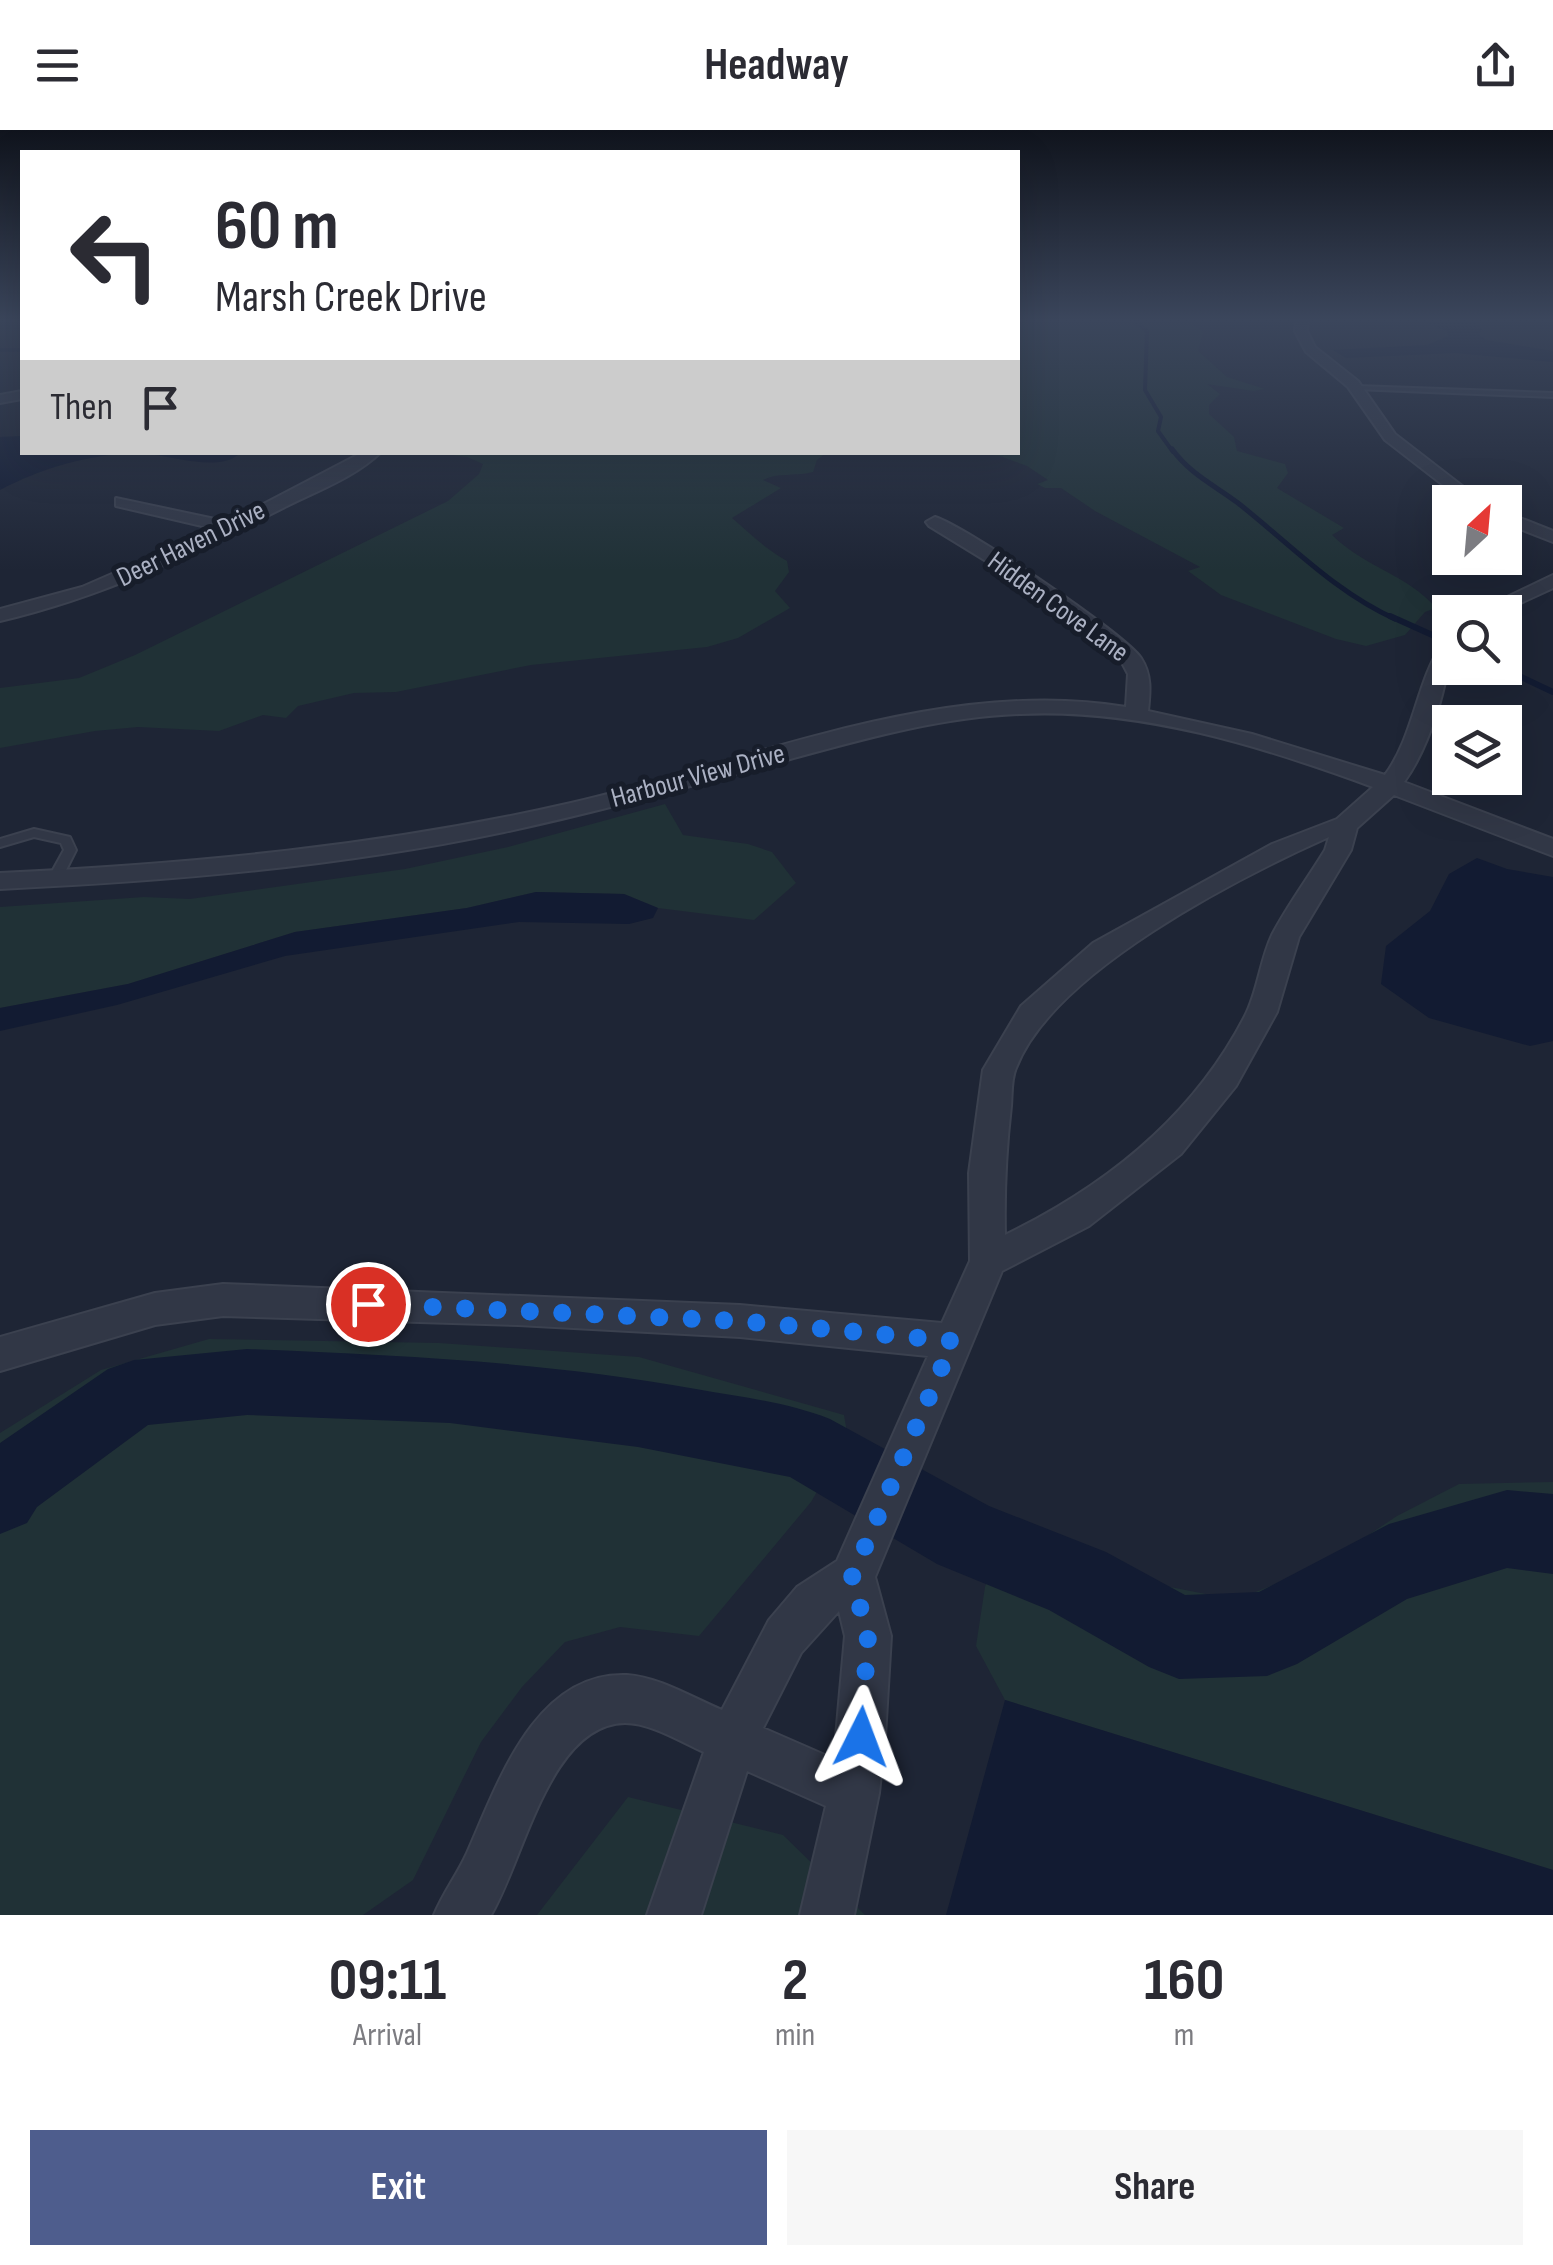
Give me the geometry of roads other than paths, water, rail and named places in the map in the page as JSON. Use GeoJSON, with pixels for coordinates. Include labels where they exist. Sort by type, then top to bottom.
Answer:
{"type":"FeatureCollection","features":[{"type":"Feature","properties":{"kind":"street"},"geometry":{"type":"LineString","coordinates":[[1368,404],[1390,437],[1454,485]]}},
{"type":"Feature","properties":{"kind":"street","name":"Deer Haven Drive"},"geometry":{"type":"LineString","coordinates":[[0,615],[81,595],[368,455]]}},
{"type":"Feature","properties":{"kind":"street"},"geometry":{"type":"LineString","coordinates":[[122,502],[227,527]]}},
{"type":"Feature","properties":{"kind":"street","name":"Hidden Cove Lane"},"geometry":{"type":"LineString","coordinates":[[935,522],[996,560],[1124,651],[1140,670],[1142,680],[1136,716]]}},
{"type":"Feature","properties":{"kind":"street"},"geometry":{"type":"LineString","coordinates":[[1522,524],[1553,537]]}},
{"type":"Feature","properties":{"kind":"street"},"geometry":{"type":"LineString","coordinates":[[1518,595],[1553,581]]}},
{"type":"Feature","properties":{"kind":"street"},"geometry":{"type":"LineString","coordinates":[[1526,591],[1553,598]]}},
{"type":"Feature","properties":{"kind":"street"},"geometry":{"type":"LineString","coordinates":[[988,1262],[1077,1216],[1170,1145],[1225,1078],[1262,1012],[1286,937],[1338,850],[1345,826],[1388,787],[1417,742],[1432,685]]}},
{"type":"Feature","properties":{"kind":"street","name":"Harbour View Drive"},"geometry":{"type":"LineString","coordinates":[[0,881],[250,864],[464,833],[613,800],[931,717],[1021,707],[1136,716],[1259,744],[1553,848]]}},
{"type":"Feature","properties":{"kind":"street"},"geometry":{"type":"LineString","coordinates":[[674,1915],[734,1744],[789,1630],[859,1562],[988,1262],[986,1174],[1000,1070],[1032,1013],[1103,949],[1281,849],[1326,828],[1345,826]]}},
{"type":"Feature","properties":{"kind":"street"},"geometry":{"type":"LineString","coordinates":[[0,1354],[155,1309],[224,1300],[740,1321],[953,1341]]}},
{"type":"Feature","properties":{"kind":"street"},"geometry":{"type":"LineString","coordinates":[[827,1915],[854,1793],[868,1636],[859,1562]]}},
{"type":"Feature","properties":{"kind":"street"},"geometry":{"type":"LineString","coordinates":[[461,1915],[479,1886],[534,1761],[572,1717],[591,1706],[627,1699],[662,1708],[734,1744],[854,1793]]}},
{"type":"Feature","properties":{"kind":"lane"},"geometry":{"type":"LineString","coordinates":[[0,842],[34,833],[66,840],[70,850],[55,879]]}},
{"type":"Feature","properties":{"kind":"water"},"geometry":{"type":"Polygon","coordinates":[[[20,436],[20,455],[115,455],[51,468],[0,490],[0,437],[20,436]]]}},
{"type":"Feature","properties":{"kind":"water"},"geometry":{"type":"Polygon","coordinates":[[[149,455],[237,455],[207,463],[149,455]]]}},
{"type":"Feature","properties":{"kind":"water"},"geometry":{"type":"Polygon","coordinates":[[[1477,858],[1507,869],[1553,877],[1553,1041],[1530,1046],[1429,1018],[1381,984],[1386,946],[1430,911],[1449,874],[1477,858]]]}},
{"type":"Feature","properties":{"kind":"water"},"geometry":{"type":"Polygon","coordinates":[[[536,892],[624,894],[658,908],[653,918],[629,924],[519,922],[285,956],[117,1005],[0,1031],[0,1008],[128,984],[295,932],[467,908],[536,892]]]}},
{"type":"Feature","properties":{"kind":"water"},"geometry":{"type":"Polygon","coordinates":[[[1005,1700],[1553,1870],[1553,1915],[946,1915],[1005,1700]]]}},
{"type":"Feature","properties":{"kind":"waterway"},"geometry":{"type":"LineString","coordinates":[[1153,404],[1161,417],[1158,431],[1173,452]]}},
{"type":"Feature","properties":{"kind":"waterway"},"geometry":{"type":"LineString","coordinates":[[1172,449],[1194,472],[1333,581],[1395,619]]}},
{"type":"Feature","properties":{"kind":"waterway"},"geometry":{"type":"LineString","coordinates":[[1390,616],[1432,635]]}},
{"type":"Feature","properties":{"kind":"waterway"},"geometry":{"type":"LineString","coordinates":[[1522,677],[1553,692]]}},
{"type":"Feature","properties":{"kind":"waterway"},"geometry":{"type":"LineString","coordinates":[[0,1496],[10,1481],[134,1393],[247,1382],[450,1390],[638,1413],[803,1444],[965,1536],[1077,1581],[1179,1637],[1267,1634],[1389,1564],[1507,1529],[1553,1534]]}}]}
